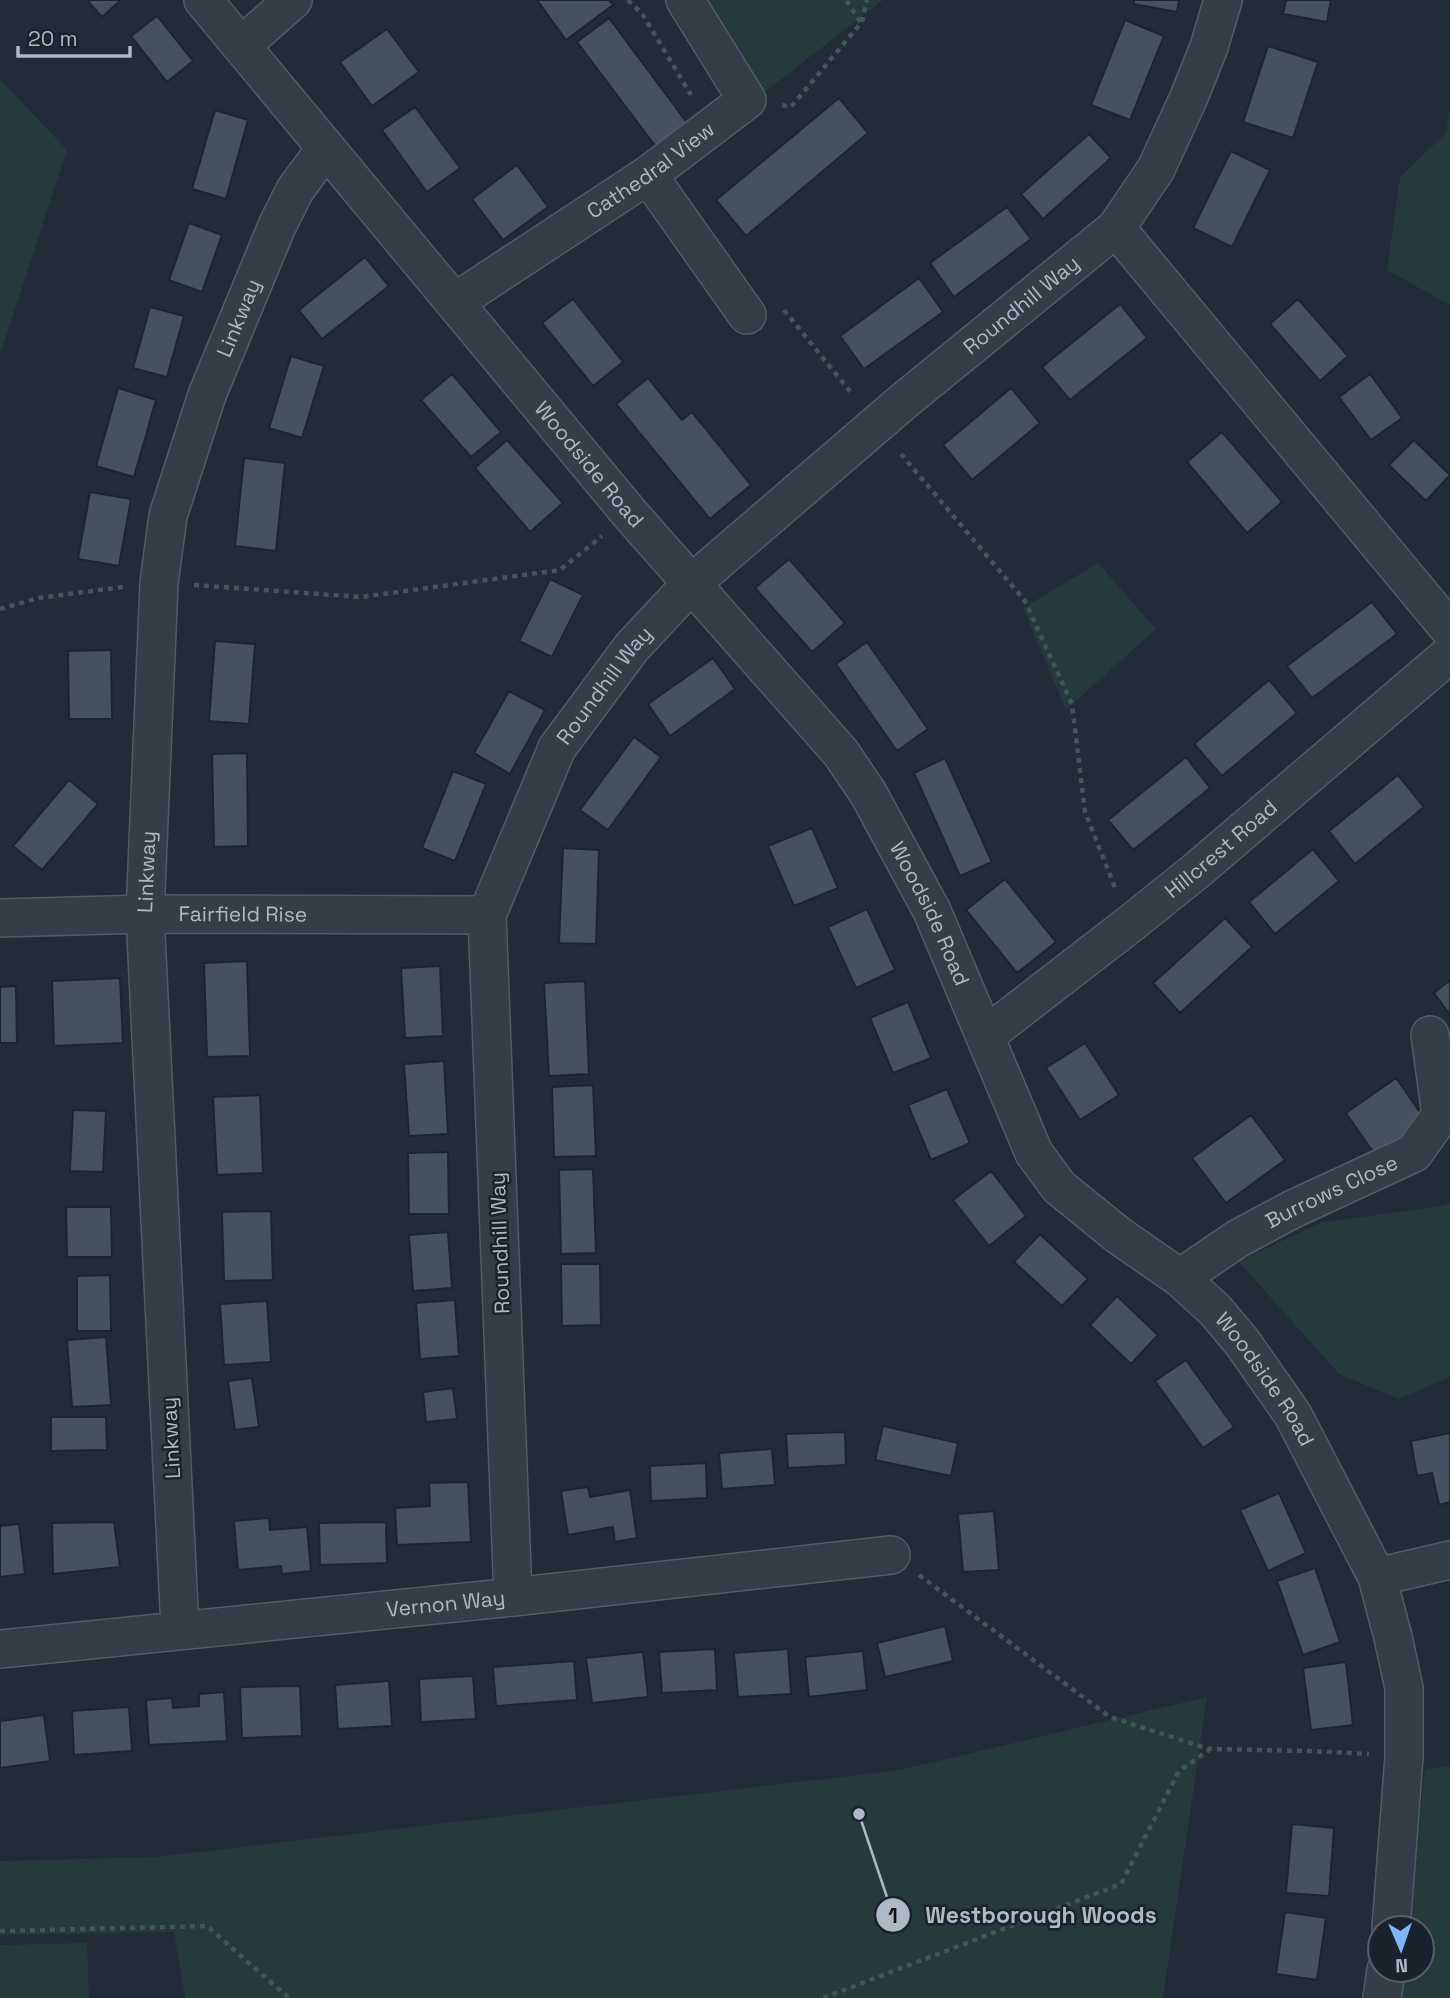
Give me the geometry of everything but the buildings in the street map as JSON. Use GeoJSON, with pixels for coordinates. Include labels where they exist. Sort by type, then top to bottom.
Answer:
{"type":"FeatureCollection","features":[{"type":"Feature","properties":{"kind":"street","name":"Woodside Road"},"geometry":{"type":"LineString","coordinates":[[203,0],[631,515],[841,753],[868,793],[932,911],[1034,1153],[1059,1187],[1118,1235],[1180,1278],[1215,1310],[1242,1342],[1293,1415],[1377,1577],[1394,1637],[1404,1688],[1404,1756],[1393,1914]]}},
{"type":"Feature","properties":{"kind":"street"},"geometry":{"type":"LineString","coordinates":[[241,46],[293,0]]}},
{"type":"Feature","properties":{"kind":"street"},"geometry":{"type":"LineString","coordinates":[[685,0],[747,100]]}},
{"type":"Feature","properties":{"kind":"street","name":"Roundhill Way"},"geometry":{"type":"LineString","coordinates":[[513,1597],[487,915],[556,748],[632,646],[691,584],[877,425],[1116,228],[1162,157],[1199,72],[1223,0]]}},
{"type":"Feature","properties":{"kind":"street","name":"Cathedral View"},"geometry":{"type":"LineString","coordinates":[[455,302],[648,174],[747,100]]}},
{"type":"Feature","properties":{"kind":"street","name":"Linkway"},"geometry":{"type":"LineString","coordinates":[[180,1629],[145,914],[159,583],[168,516],[207,395],[277,226],[295,190],[326,148]]}},
{"type":"Feature","properties":{"kind":"street"},"geometry":{"type":"LineString","coordinates":[[648,174],[747,315]]}},
{"type":"Feature","properties":{"kind":"street"},"geometry":{"type":"LineString","coordinates":[[1116,228],[1450,630]]}},
{"type":"Feature","properties":{"kind":"street","name":"Hillcrest Road"},"geometry":{"type":"LineString","coordinates":[[985,1035],[1206,862],[1450,654]]}},
{"type":"Feature","properties":{"kind":"street","name":"Fairfield Rise"},"geometry":{"type":"LineString","coordinates":[[0,918],[145,914],[487,915]]}},
{"type":"Feature","properties":{"kind":"street","name":"Burrows Close"},"geometry":{"type":"LineString","coordinates":[[1180,1278],[1237,1239],[1293,1209],[1414,1153],[1441,1115],[1430,1035]]}},
{"type":"Feature","properties":{"kind":"street","name":"Vernon Way"},"geometry":{"type":"LineString","coordinates":[[0,1649],[513,1597],[891,1555]]}},
{"type":"Feature","properties":{"kind":"street"},"geometry":{"type":"LineString","coordinates":[[1377,1577],[1450,1560]]}},
{"type":"Feature","properties":{"kind":"path"},"geometry":{"type":"LineString","coordinates":[[628,0],[643,15],[710,128]]}},
{"type":"Feature","properties":{"kind":"path"},"geometry":{"type":"LineString","coordinates":[[846,0],[861,23]]}},
{"type":"Feature","properties":{"kind":"path"},"geometry":{"type":"LineString","coordinates":[[747,100],[792,107],[861,23],[867,0]]}},
{"type":"Feature","properties":{"kind":"path"},"geometry":{"type":"LineString","coordinates":[[783,309],[1025,601],[1072,704],[1085,812],[1130,924]]}},
{"type":"Feature","properties":{"kind":"path"},"geometry":{"type":"LineString","coordinates":[[0,610],[38,598],[159,583],[361,597],[560,570],[605,533]]}},
{"type":"Feature","properties":{"kind":"path"},"geometry":{"type":"LineString","coordinates":[[891,1555],[1110,1717],[1209,1749],[1377,1755]]}},
{"type":"Feature","properties":{"kind":"path"},"geometry":{"type":"LineString","coordinates":[[823,1998],[1121,1884],[1179,1771],[1209,1749]]}},
{"type":"Feature","properties":{"kind":"path"},"geometry":{"type":"LineString","coordinates":[[0,1931],[207,1926],[289,1998]]}},
{"type":"Feature","properties":{"kind":"green space"},"geometry":{"type":"Polygon","coordinates":[[[694,0],[883,0],[761,95],[694,0]]]}},
{"type":"Feature","properties":{"kind":"green space"},"geometry":{"type":"Polygon","coordinates":[[[0,79],[67,150],[0,355],[0,79]]]}},
{"type":"Feature","properties":{"kind":"green space"},"geometry":{"type":"Polygon","coordinates":[[[1450,109],[1450,305],[1387,270],[1400,177],[1446,133],[1450,109]]]}},
{"type":"Feature","properties":{"kind":"green space"},"geometry":{"type":"Polygon","coordinates":[[[1098,563],[1156,629],[1066,710],[1023,608],[1098,563]]]}},
{"type":"Feature","properties":{"kind":"green space"},"geometry":{"type":"Polygon","coordinates":[[[1450,1203],[1450,1377],[1399,1399],[1339,1374],[1238,1261],[1323,1222],[1450,1203]]]}},
{"type":"Feature","properties":{"kind":"green space"},"geometry":{"type":"Polygon","coordinates":[[[1207,1697],[1163,1998],[185,1998],[174,1932],[0,1935],[0,1861],[156,1857],[900,1770],[1207,1697]]]}},
{"type":"Feature","properties":{"kind":"green space"},"geometry":{"type":"Polygon","coordinates":[[[1450,1766],[1450,1998],[1399,1998],[1400,1984],[1436,1984],[1436,1914],[1409,1914],[1425,1769],[1450,1766]]]}},
{"type":"Feature","properties":{"kind":"green space"},"geometry":{"type":"Polygon","coordinates":[[[87,1943],[89,1998],[0,1998],[0,1945],[87,1943]]]}},
{"type":"Feature","properties":{"kind":"place","name":"Westborough Woods"},"geometry":{"type":"Point","coordinates":[859,1814]}}]}
